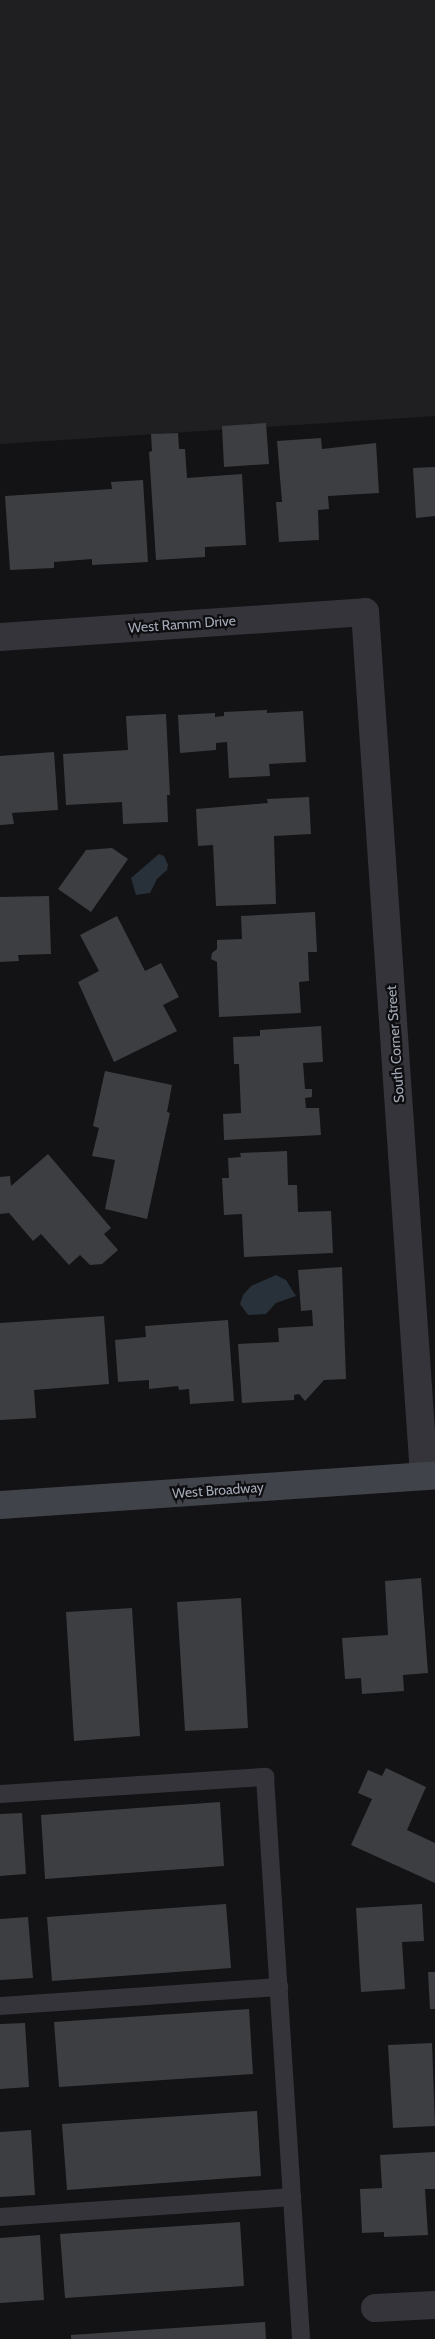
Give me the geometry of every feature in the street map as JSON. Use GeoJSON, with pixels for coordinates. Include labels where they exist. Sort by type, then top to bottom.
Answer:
{"type":"FeatureCollection","features":[{"type":"Feature","properties":{"kind":"main road","name":"West Broadway"},"geometry":{"type":"LineString","coordinates":[[0,1505],[430,1475]]}},
{"type":"Feature","properties":{"kind":"street","name":"West Ramm Drive"},"geometry":{"type":"LineString","coordinates":[[0,636],[365,612]]}},
{"type":"Feature","properties":{"kind":"street","name":"South Corner Street"},"geometry":{"type":"LineString","coordinates":[[365,612],[430,1475]]}},
{"type":"Feature","properties":{"kind":"street"},"geometry":{"type":"LineString","coordinates":[[375,2308],[435,2306]]}},
{"type":"Feature","properties":{"kind":"lane"},"geometry":{"type":"LineString","coordinates":[[0,1794],[265,1778],[301,2339]]}},
{"type":"Feature","properties":{"kind":"lane"},"geometry":{"type":"LineString","coordinates":[[0,2006],[279,1987]]}},
{"type":"Feature","properties":{"kind":"lane"},"geometry":{"type":"LineString","coordinates":[[0,2217],[292,2197]]}},
{"type":"Feature","properties":{"kind":"shaded area"},"geometry":{"type":"Polygon","coordinates":[[[0,0],[435,0],[435,416],[0,444],[0,0]]]}},
{"type":"Feature","properties":{"kind":"shaded area"},"geometry":{"type":"Polygon","coordinates":[[[159,854],[164,856],[168,865],[167,870],[157,879],[150,893],[136,895],[131,878],[159,854]]]}},
{"type":"Feature","properties":{"kind":"shaded area"},"geometry":{"type":"Polygon","coordinates":[[[276,1275],[286,1280],[296,1296],[276,1303],[266,1314],[248,1315],[240,1304],[243,1295],[251,1286],[276,1275]]]}},
{"type":"Feature","properties":{"kind":"building"},"geometry":{"type":"Polygon","coordinates":[[[266,423],[269,464],[224,467],[222,426],[266,423]]]}},
{"type":"Feature","properties":{"kind":"building"},"geometry":{"type":"Polygon","coordinates":[[[178,433],[179,449],[185,449],[187,478],[242,474],[246,545],[205,547],[205,557],[156,560],[149,452],[152,451],[151,434],[178,433]]]}},
{"type":"Feature","properties":{"kind":"building"},"geometry":{"type":"Polygon","coordinates":[[[321,438],[322,449],[376,443],[379,493],[328,496],[329,509],[318,510],[319,540],[279,542],[276,502],[282,502],[277,441],[321,438]]]}},
{"type":"Feature","properties":{"kind":"building"},"geometry":{"type":"Polygon","coordinates":[[[435,467],[435,516],[416,518],[413,468],[435,467]]]}},
{"type":"Feature","properties":{"kind":"building"},"geometry":{"type":"Polygon","coordinates":[[[143,480],[148,562],[92,565],[92,559],[54,562],[54,568],[10,570],[5,496],[112,489],[111,482],[143,480]]]}},
{"type":"Feature","properties":{"kind":"building"},"geometry":{"type":"Polygon","coordinates":[[[267,710],[267,713],[303,711],[306,762],[269,764],[270,776],[229,778],[227,742],[216,743],[216,750],[180,753],[178,715],[215,713],[215,717],[224,716],[224,712],[267,710]]]}},
{"type":"Feature","properties":{"kind":"building"},"geometry":{"type":"Polygon","coordinates":[[[166,714],[170,795],[167,795],[168,822],[123,824],[122,802],[66,805],[63,754],[128,750],[126,716],[166,714]]]}},
{"type":"Feature","properties":{"kind":"building"},"geometry":{"type":"Polygon","coordinates":[[[54,752],[58,810],[12,813],[14,824],[0,825],[0,756],[54,752]]]}},
{"type":"Feature","properties":{"kind":"building"},"geometry":{"type":"Polygon","coordinates":[[[309,797],[311,834],[274,836],[276,904],[216,906],[213,845],[198,846],[196,809],[268,803],[267,799],[309,797]]]}},
{"type":"Feature","properties":{"kind":"building"},"geometry":{"type":"Polygon","coordinates":[[[112,848],[128,859],[91,912],[58,889],[86,850],[112,848]]]}},
{"type":"Feature","properties":{"kind":"building"},"geometry":{"type":"Polygon","coordinates":[[[49,896],[51,954],[18,955],[19,961],[0,962],[0,897],[49,896]]]}},
{"type":"Feature","properties":{"kind":"building"},"geometry":{"type":"Polygon","coordinates":[[[315,912],[317,952],[308,952],[309,981],[299,982],[301,1013],[219,1017],[217,962],[211,959],[212,953],[217,949],[217,940],[242,939],[241,916],[315,912]]]}},
{"type":"Feature","properties":{"kind":"building"},"geometry":{"type":"Polygon","coordinates":[[[117,916],[145,971],[161,963],[179,997],[163,1005],[177,1031],[114,1062],[78,982],[99,971],[80,935],[117,916]]]}},
{"type":"Feature","properties":{"kind":"building"},"geometry":{"type":"Polygon","coordinates":[[[321,1026],[323,1062],[303,1063],[305,1089],[312,1089],[312,1097],[305,1098],[306,1108],[319,1108],[321,1135],[224,1140],[223,1114],[241,1113],[239,1064],[234,1064],[233,1037],[260,1036],[260,1030],[321,1026]]]}},
{"type":"Feature","properties":{"kind":"building"},"geometry":{"type":"Polygon","coordinates":[[[105,1071],[172,1085],[167,1112],[170,1113],[147,1219],[105,1209],[115,1160],[92,1156],[99,1128],[93,1126],[105,1071]]]}},
{"type":"Feature","properties":{"kind":"building"},"geometry":{"type":"Polygon","coordinates":[[[287,1151],[288,1185],[297,1185],[298,1212],[331,1211],[333,1253],[244,1257],[242,1214],[224,1215],[222,1178],[229,1178],[228,1158],[241,1157],[240,1153],[287,1151]]]}},
{"type":"Feature","properties":{"kind":"building"},"geometry":{"type":"Polygon","coordinates":[[[48,1154],[111,1228],[104,1234],[118,1250],[102,1264],[90,1265],[80,1255],[69,1265],[41,1234],[33,1241],[9,1213],[0,1214],[0,1177],[10,1176],[11,1186],[48,1154]]]}},
{"type":"Feature","properties":{"kind":"building"},"geometry":{"type":"Polygon","coordinates":[[[342,1267],[346,1379],[324,1380],[305,1401],[299,1394],[294,1395],[294,1400],[242,1403],[238,1344],[279,1342],[278,1328],[313,1326],[312,1310],[301,1311],[298,1270],[342,1267]]]}},
{"type":"Feature","properties":{"kind":"building"},"geometry":{"type":"Polygon","coordinates":[[[104,1316],[109,1384],[34,1390],[36,1418],[0,1420],[0,1323],[104,1316]]]}},
{"type":"Feature","properties":{"kind":"building"},"geometry":{"type":"Polygon","coordinates":[[[228,1320],[234,1401],[190,1404],[189,1389],[179,1390],[178,1386],[149,1389],[149,1380],[118,1382],[115,1340],[146,1337],[145,1326],[228,1320]]]}},
{"type":"Feature","properties":{"kind":"building"},"geometry":{"type":"Polygon","coordinates":[[[421,1578],[428,1673],[403,1675],[404,1691],[362,1694],[361,1678],[345,1679],[342,1638],[388,1635],[385,1581],[421,1578]]]}},
{"type":"Feature","properties":{"kind":"building"},"geometry":{"type":"Polygon","coordinates":[[[241,1598],[248,1728],[185,1731],[177,1602],[241,1598]]]}},
{"type":"Feature","properties":{"kind":"building"},"geometry":{"type":"Polygon","coordinates":[[[132,1608],[140,1736],[74,1741],[66,1612],[132,1608]]]}},
{"type":"Feature","properties":{"kind":"building"},"geometry":{"type":"Polygon","coordinates":[[[386,1768],[426,1787],[407,1830],[435,1843],[435,1883],[351,1845],[372,1799],[358,1793],[368,1770],[382,1776],[386,1768]]]}},
{"type":"Feature","properties":{"kind":"building"},"geometry":{"type":"Polygon","coordinates":[[[220,1802],[224,1866],[45,1879],[41,1815],[220,1802]]]}},
{"type":"Feature","properties":{"kind":"building"},"geometry":{"type":"Polygon","coordinates":[[[22,1813],[26,1874],[0,1876],[0,1814],[22,1813]]]}},
{"type":"Feature","properties":{"kind":"building"},"geometry":{"type":"Polygon","coordinates":[[[226,1904],[231,1968],[52,1981],[47,1917],[226,1904]]]}},
{"type":"Feature","properties":{"kind":"building"},"geometry":{"type":"Polygon","coordinates":[[[422,1904],[424,1941],[402,1942],[405,1989],[361,1992],[356,1908],[422,1904]]]}},
{"type":"Feature","properties":{"kind":"building"},"geometry":{"type":"Polygon","coordinates":[[[28,1917],[33,1978],[0,1980],[0,1919],[28,1917]]]}},
{"type":"Feature","properties":{"kind":"building"},"geometry":{"type":"Polygon","coordinates":[[[428,1972],[435,1972],[435,2009],[430,2009],[428,1972]]]}},
{"type":"Feature","properties":{"kind":"building"},"geometry":{"type":"Polygon","coordinates":[[[249,2009],[253,2074],[59,2087],[54,2022],[249,2009]]]}},
{"type":"Feature","properties":{"kind":"building"},"geometry":{"type":"Polygon","coordinates":[[[25,2023],[29,2087],[0,2089],[0,2024],[25,2023]]]}},
{"type":"Feature","properties":{"kind":"building"},"geometry":{"type":"Polygon","coordinates":[[[432,2043],[435,2126],[393,2128],[388,2045],[432,2043]]]}},
{"type":"Feature","properties":{"kind":"building"},"geometry":{"type":"Polygon","coordinates":[[[257,2111],[261,2176],[67,2190],[62,2124],[257,2111]]]}},
{"type":"Feature","properties":{"kind":"building"},"geometry":{"type":"Polygon","coordinates":[[[31,2130],[35,2195],[0,2197],[0,2132],[31,2130]]]}},
{"type":"Feature","properties":{"kind":"building"},"geometry":{"type":"Polygon","coordinates":[[[435,2152],[435,2189],[425,2189],[428,2235],[384,2237],[384,2232],[362,2233],[360,2189],[382,2188],[380,2155],[435,2152]]]}},
{"type":"Feature","properties":{"kind":"building"},"geometry":{"type":"Polygon","coordinates":[[[240,2222],[244,2286],[65,2298],[60,2234],[240,2222]]]}},
{"type":"Feature","properties":{"kind":"building"},"geometry":{"type":"Polygon","coordinates":[[[40,2235],[44,2300],[0,2303],[0,2238],[40,2235]]]}},
{"type":"Feature","properties":{"kind":"building"},"geometry":{"type":"Polygon","coordinates":[[[265,2322],[266,2339],[71,2339],[71,2335],[265,2322]]]}}]}
